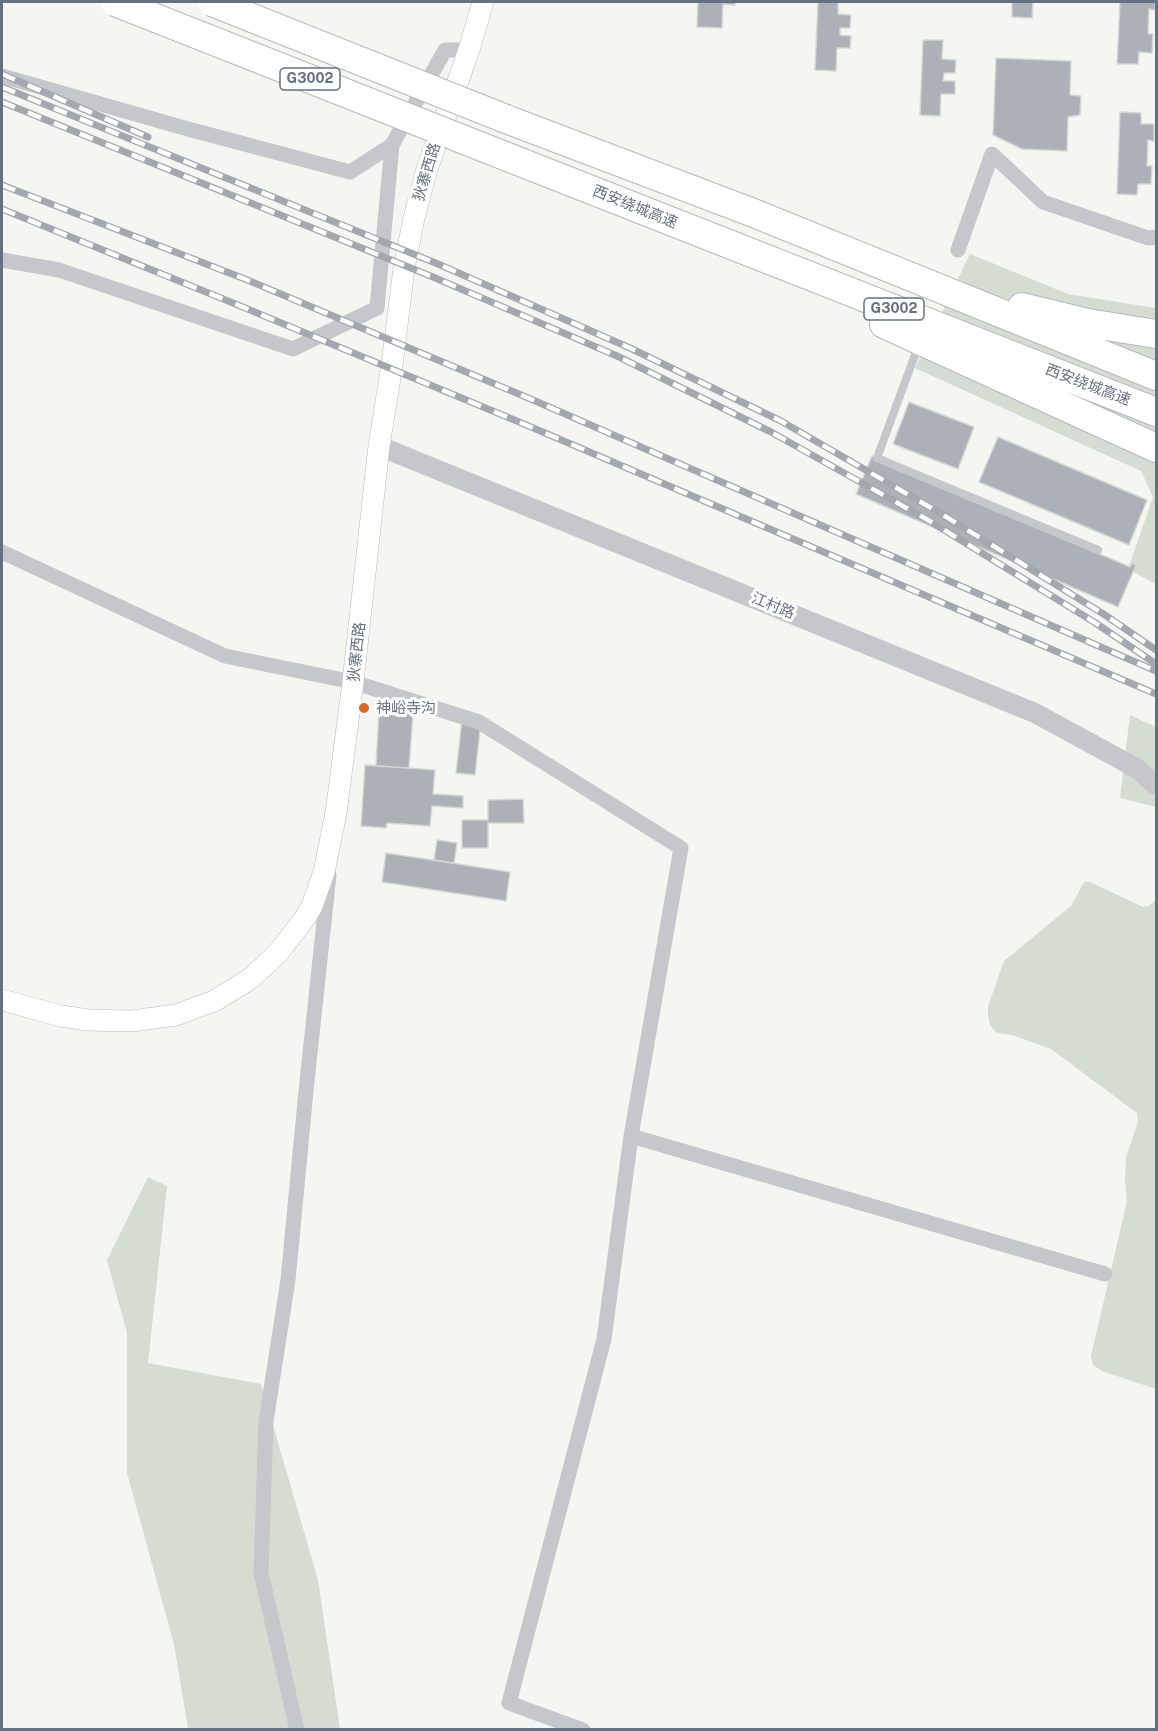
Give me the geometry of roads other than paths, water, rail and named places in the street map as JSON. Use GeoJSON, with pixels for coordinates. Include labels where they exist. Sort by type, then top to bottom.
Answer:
{"type":"FeatureCollection","features":[{"type":"Feature","properties":{"kind":"highway","name":"西安绕城高速"},"geometry":{"type":"LineString","coordinates":[[115,2],[1156,412]]}},
{"type":"Feature","properties":{"kind":"highway","name":"G3002"},"geometry":{"type":"LineString","coordinates":[[212,2],[506,119],[852,252],[1156,376]]}},
{"type":"Feature","properties":{"kind":"highway"},"geometry":{"type":"LineString","coordinates":[[632,206],[1156,448]]}},
{"type":"Feature","properties":{"kind":"highway"},"geometry":{"type":"LineString","coordinates":[[852,252],[1056,316],[1156,334]]}},
{"type":"Feature","properties":{"kind":"main road","name":"狄寨西路"},"geometry":{"type":"LineString","coordinates":[[469,50],[483,2]]}},
{"type":"Feature","properties":{"kind":"main road","name":"狄寨西路"},"geometry":{"type":"LineString","coordinates":[[2,1000],[61,1016],[88,1020],[132,1022],[176,1015],[214,1001],[250,979],[278,953],[305,918],[320,887],[336,813],[354,682],[379,446],[404,268],[427,169],[488,2]]}},
{"type":"Feature","properties":{"kind":"street"},"geometry":{"type":"LineString","coordinates":[[2,260],[59,270],[293,349],[376,308],[392,146],[445,50],[469,50]]}},
{"type":"Feature","properties":{"kind":"street"},"geometry":{"type":"LineString","coordinates":[[2,76],[350,172],[392,146]]}},
{"type":"Feature","properties":{"kind":"street"},"geometry":{"type":"LineString","coordinates":[[957,250],[992,154],[1043,202],[1148,238],[1156,237]]}},
{"type":"Feature","properties":{"kind":"street","name":"江村路"},"geometry":{"type":"LineString","coordinates":[[379,446],[1035,713],[1136,768],[1156,785]]}},
{"type":"Feature","properties":{"kind":"street"},"geometry":{"type":"LineString","coordinates":[[2,552],[225,656],[354,682],[479,722],[681,848],[631,1136],[604,1339],[509,1703],[583,1730]]}},
{"type":"Feature","properties":{"kind":"street"},"geometry":{"type":"LineString","coordinates":[[297,1730],[261,1573],[266,1421],[288,1280],[336,813]]}},
{"type":"Feature","properties":{"kind":"street"},"geometry":{"type":"LineString","coordinates":[[631,1136],[1105,1274]]}},
{"type":"Feature","properties":{"kind":"lane"},"geometry":{"type":"LineString","coordinates":[[915,355],[878,458],[1098,550]]}},
{"type":"Feature","properties":{"kind":"railway"},"geometry":{"type":"LineString","coordinates":[[2,74],[148,137]]}},
{"type":"Feature","properties":{"kind":"railway"},"geometry":{"type":"LineString","coordinates":[[2,87],[438,264],[630,348],[781,421],[940,513],[1105,615],[1156,650]]}},
{"type":"Feature","properties":{"kind":"railway"},"geometry":{"type":"LineString","coordinates":[[2,102],[433,277],[617,356],[771,432],[928,520],[1094,622],[1156,664]]}},
{"type":"Feature","properties":{"kind":"railway"},"geometry":{"type":"LineString","coordinates":[[2,185],[245,279],[533,400],[1156,671]]}},
{"type":"Feature","properties":{"kind":"railway"},"geometry":{"type":"LineString","coordinates":[[2,209],[524,424],[1156,694]]}},
{"type":"Feature","properties":{"kind":"place","name":"神峪寺沟"},"geometry":{"type":"Point","coordinates":[364,708]}}]}
